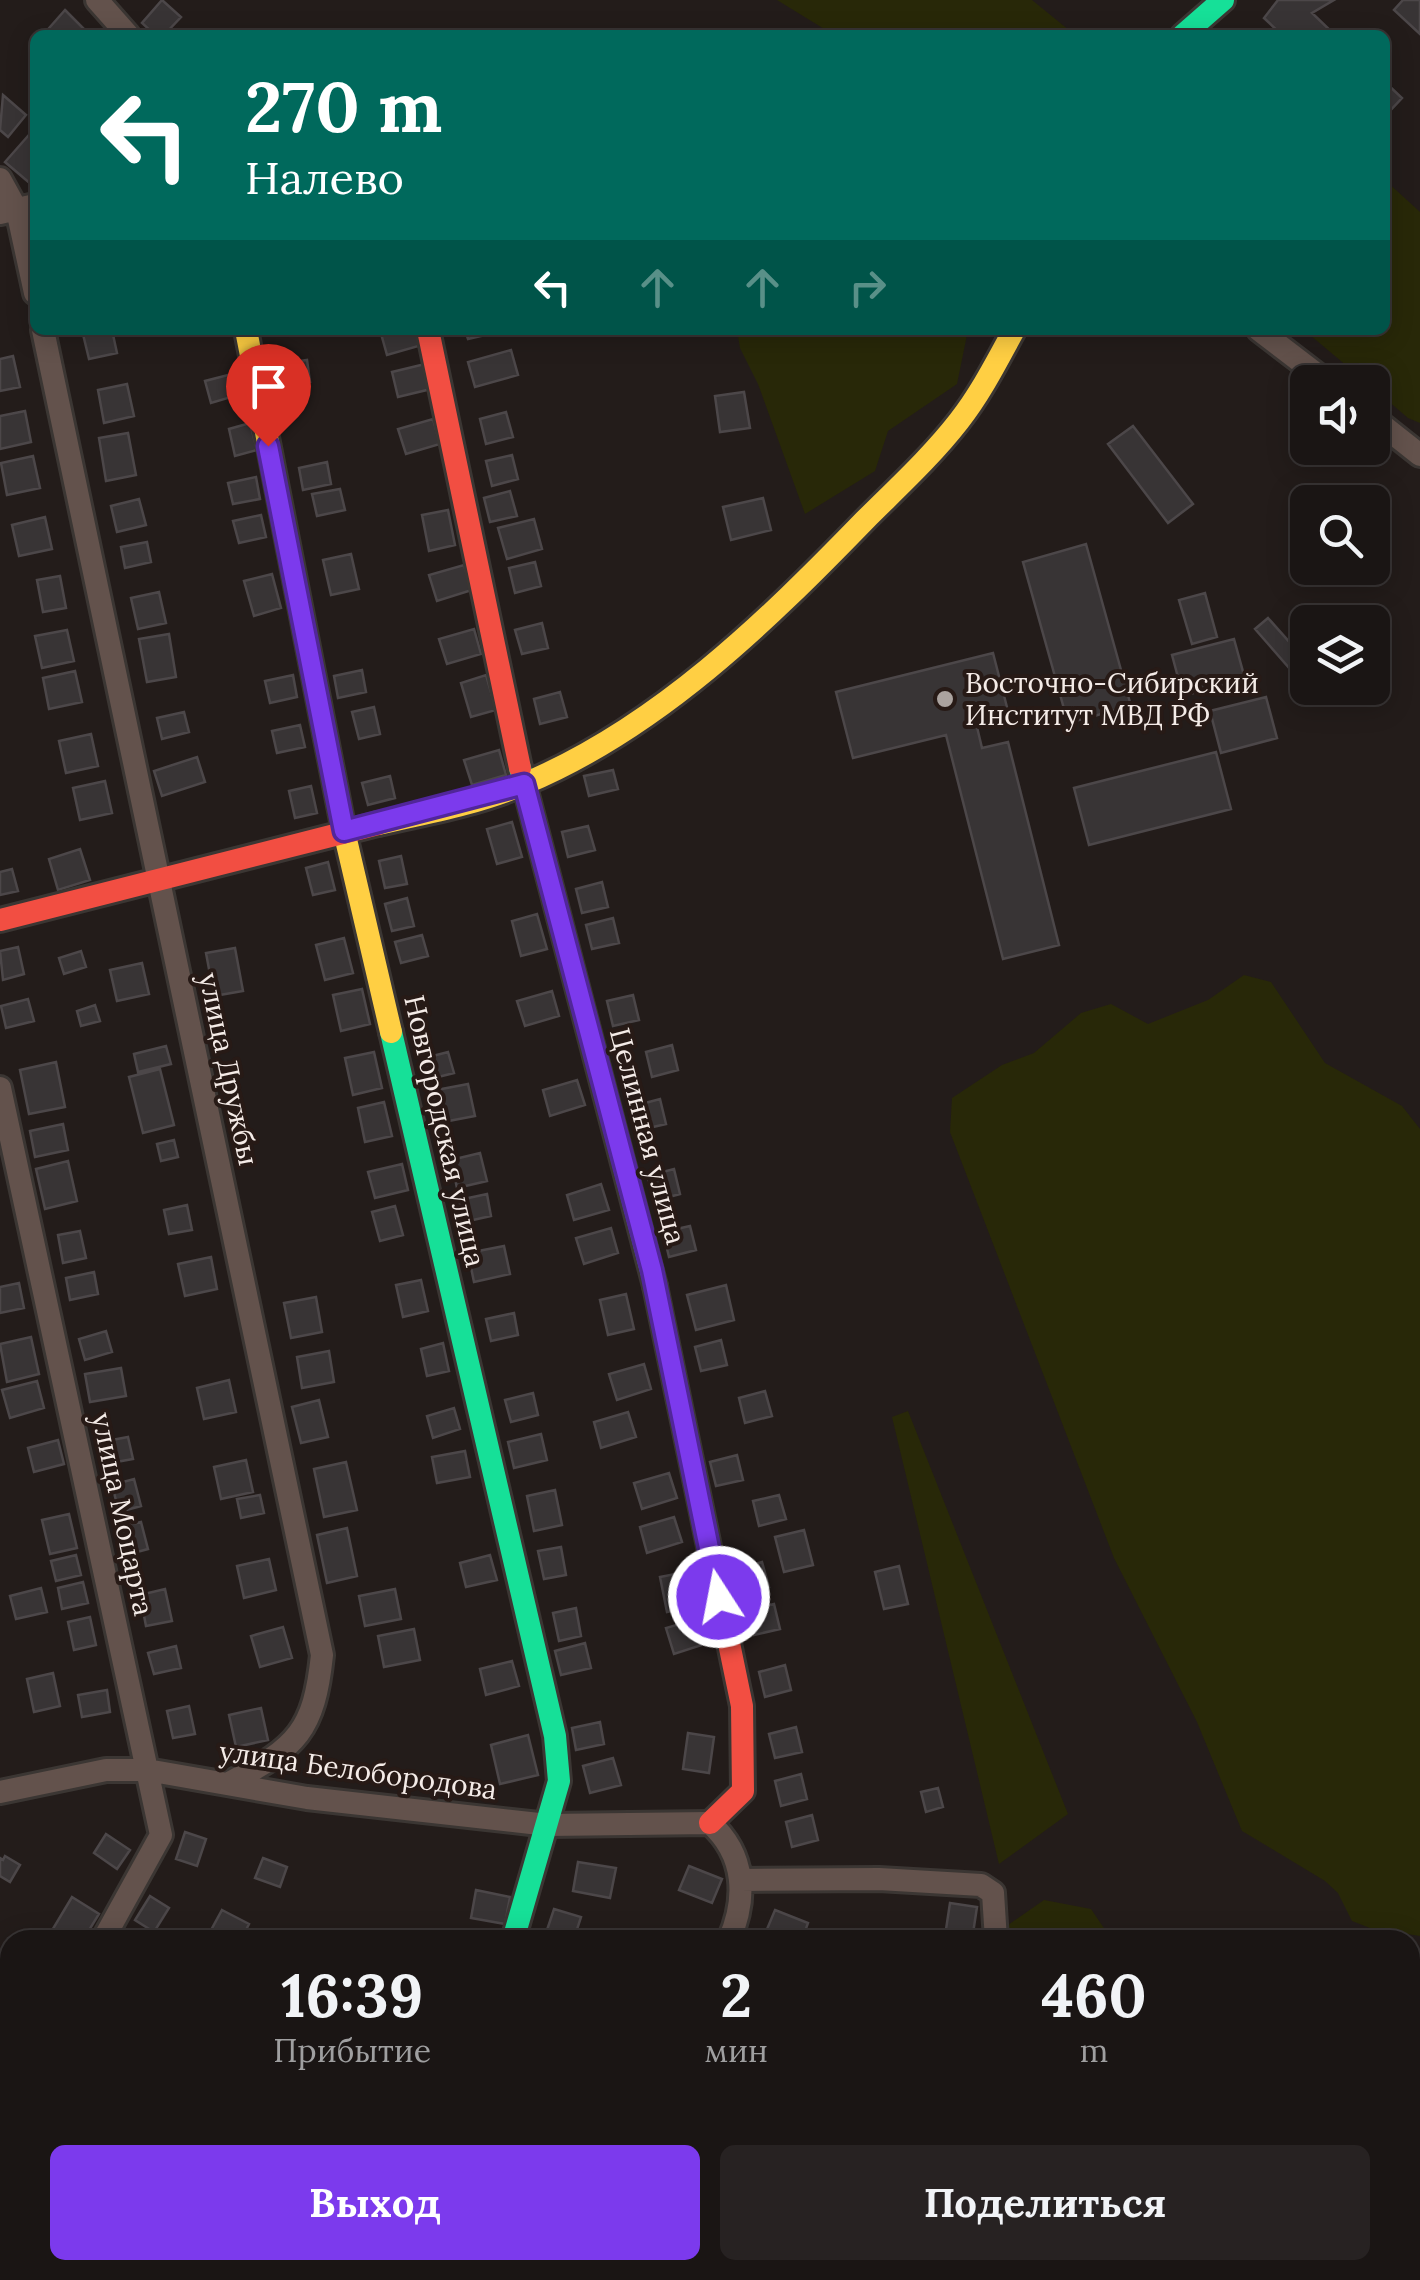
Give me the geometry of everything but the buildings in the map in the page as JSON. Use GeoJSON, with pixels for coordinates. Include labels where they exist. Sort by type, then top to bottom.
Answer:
{"type":"FeatureCollection","features":[{"type":"Feature","properties":{"kind":"street"},"geometry":{"type":"LineString","coordinates":[[97,0],[124,30]]}},
{"type":"Feature","properties":{"kind":"street"},"geometry":{"type":"LineString","coordinates":[[1190,30],[1223,0]]}},
{"type":"Feature","properties":{"kind":"street"},"geometry":{"type":"LineString","coordinates":[[0,180],[18,209],[30,268]]}},
{"type":"Feature","properties":{"kind":"street","name":"улица Дружбы"},"geometry":{"type":"LineString","coordinates":[[44,335],[322,1655],[318,1699],[292,1744],[231,1782]]}},
{"type":"Feature","properties":{"kind":"street","name":"Новгородская улица"},"geometry":{"type":"LineString","coordinates":[[247,335],[344,831],[555,1736],[558,1781],[516,1930]]}},
{"type":"Feature","properties":{"kind":"street","name":"Целинная улица"},"geometry":{"type":"LineString","coordinates":[[429,335],[524,784],[652,1270],[742,1706],[743,1791],[710,1824]]}},
{"type":"Feature","properties":{"kind":"street"},"geometry":{"type":"LineString","coordinates":[[0,920],[524,784],[584,754],[640,720],[764,620],[815,572],[958,422],[1011,335]]}},
{"type":"Feature","properties":{"kind":"street"},"geometry":{"type":"LineString","coordinates":[[1266,335],[1305,365]]}},
{"type":"Feature","properties":{"kind":"street"},"geometry":{"type":"LineString","coordinates":[[1390,431],[1420,455]]}},
{"type":"Feature","properties":{"kind":"street","name":"улица Моцарта"},"geometry":{"type":"LineString","coordinates":[[0,1088],[161,1835],[109,1930]]}},
{"type":"Feature","properties":{"kind":"street","name":"улица Белобородова"},"geometry":{"type":"LineString","coordinates":[[0,1792],[106,1770],[147,1770],[307,1798],[548,1825],[710,1824]]}},
{"type":"Feature","properties":{"kind":"street"},"geometry":{"type":"LineString","coordinates":[[710,1824],[732,1850],[742,1880],[742,1906],[733,1930]]}},
{"type":"Feature","properties":{"kind":"street"},"geometry":{"type":"LineString","coordinates":[[742,1880],[879,1879],[981,1885],[993,1892],[995,1930]]}},
{"type":"Feature","properties":{"kind":"shaded area"},"geometry":{"type":"Polygon","coordinates":[[[777,0],[1032,0],[1069,30],[826,30],[777,0]]]}},
{"type":"Feature","properties":{"kind":"shaded area"},"geometry":{"type":"Polygon","coordinates":[[[1390,185],[1420,212],[1420,423],[1390,403],[1390,365],[1346,365],[1310,335],[1390,335],[1390,185]]]}},
{"type":"Feature","properties":{"kind":"shaded area"},"geometry":{"type":"Polygon","coordinates":[[[738,335],[967,335],[957,384],[888,431],[875,471],[805,514],[758,384],[738,335]]]}},
{"type":"Feature","properties":{"kind":"shaded area"},"geometry":{"type":"Polygon","coordinates":[[[1244,975],[1271,982],[1325,1063],[1402,1106],[1420,1129],[1420,1930],[1382,1930],[1352,1921],[1338,1893],[1325,1881],[1242,1831],[1197,1722],[1114,1558],[950,1132],[952,1098],[1002,1065],[1034,1053],[1081,1013],[1111,1004],[1148,1024],[1208,1000],[1244,975]]]}},
{"type":"Feature","properties":{"kind":"shaded area"},"geometry":{"type":"Polygon","coordinates":[[[908,1411],[1068,1814],[999,1864],[892,1417],[908,1411]]]}},
{"type":"Feature","properties":{"kind":"shaded area"},"geometry":{"type":"Polygon","coordinates":[[[1044,1900],[1091,1909],[1105,1930],[1008,1930],[1008,1925],[1044,1900]]]}},
{"type":"Feature","properties":{"kind":"traffic: fast"},"geometry":{"type":"LineString","coordinates":[[1189,30],[1223,0]]}},
{"type":"Feature","properties":{"kind":"traffic: fast"},"geometry":{"type":"LineString","coordinates":[[520,768],[655,1286]]}},
{"type":"Feature","properties":{"kind":"traffic: fast"},"geometry":{"type":"LineString","coordinates":[[391,1032],[555,1736],[559,1781],[516,1930]]}},
{"type":"Feature","properties":{"kind":"traffic: slow"},"geometry":{"type":"LineString","coordinates":[[247,335],[344,831],[391,1032]]}},
{"type":"Feature","properties":{"kind":"traffic: slow"},"geometry":{"type":"LineString","coordinates":[[378,824],[471,803],[524,784],[573,761],[665,703],[749,634],[925,460],[967,410],[1011,335]]}},
{"type":"Feature","properties":{"kind":"traffic: jam"},"geometry":{"type":"LineString","coordinates":[[429,335],[520,768]]}},
{"type":"Feature","properties":{"kind":"traffic: jam"},"geometry":{"type":"LineString","coordinates":[[0,920],[378,824]]}},
{"type":"Feature","properties":{"kind":"traffic: jam"},"geometry":{"type":"LineString","coordinates":[[655,1286],[742,1706],[743,1791],[710,1823]]}},
{"type":"Feature","properties":{"kind":"place","name":"Восточно-Сибирский Институт МВД РФ"},"geometry":{"type":"Point","coordinates":[945,699]}},
{"type":"Feature","properties":{"kind":"route"},"geometry":{"type":"LineString","coordinates":[[268,446],[344,831],[452,806],[524,784],[652,1270],[719,1597]]}}]}
